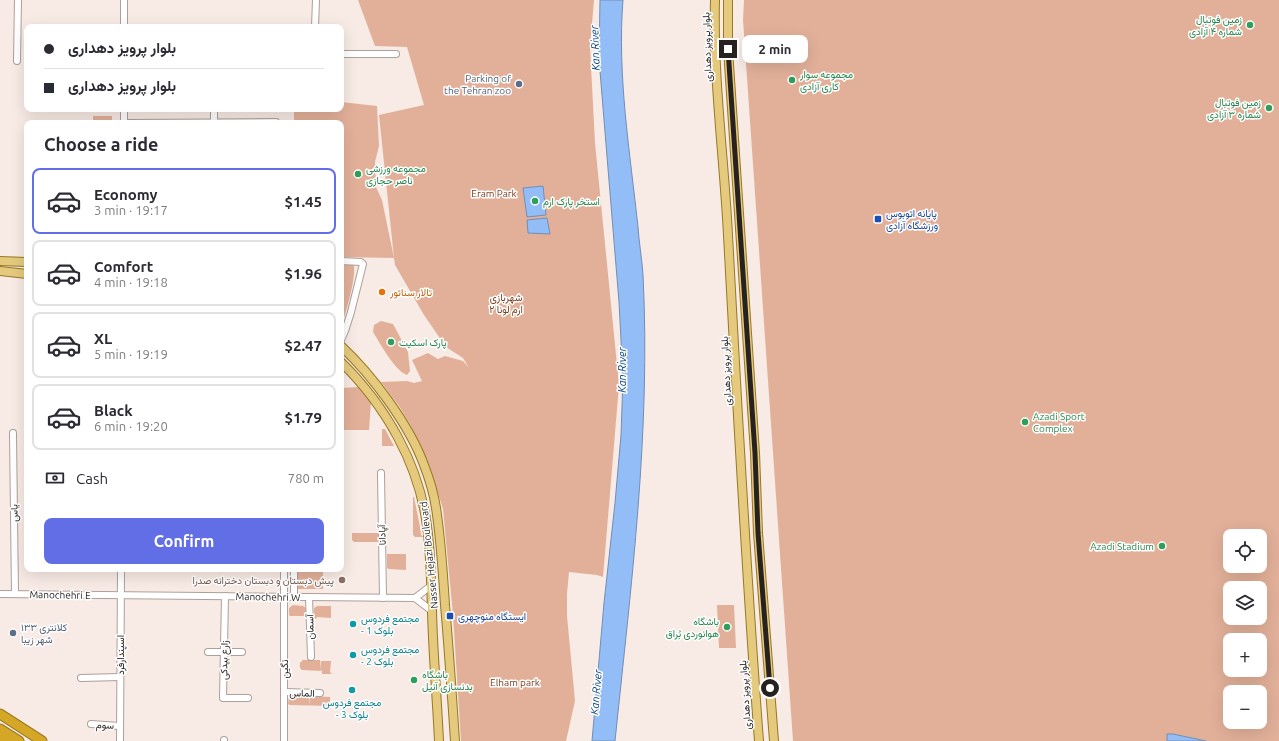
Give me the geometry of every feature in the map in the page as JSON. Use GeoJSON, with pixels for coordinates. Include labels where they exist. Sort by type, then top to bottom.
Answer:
{"type":"FeatureCollection","features":[{"type":"Feature","properties":{"kind":"highway"},"geometry":{"type":"LineString","coordinates":[[0,714],[42,741]]}},
{"type":"Feature","properties":{"kind":"highway"},"geometry":{"type":"LineString","coordinates":[[0,729],[19,741]]}},
{"type":"Feature","properties":{"kind":"highway"},"geometry":{"type":"LineString","coordinates":[[0,737],[7,741]]}},
{"type":"Feature","properties":{"kind":"main road","name":"بلوار پرویز دهداری"},"geometry":{"type":"LineString","coordinates":[[715,0],[715,47],[727,214],[739,434],[759,741]]}},
{"type":"Feature","properties":{"kind":"main road"},"geometry":{"type":"LineString","coordinates":[[728,0],[728,49],[755,453],[758,533],[774,741]]}},
{"type":"Feature","properties":{"kind":"main road"},"geometry":{"type":"LineString","coordinates":[[0,260],[24,262]]}},
{"type":"Feature","properties":{"kind":"main road"},"geometry":{"type":"LineString","coordinates":[[0,272],[24,274]]}},
{"type":"Feature","properties":{"kind":"main road","name":"Nasser Hejazi Boulevard"},"geometry":{"type":"LineString","coordinates":[[344,349],[372,380],[396,411],[414,443],[430,484],[436,507],[444,585],[455,741]]}},
{"type":"Feature","properties":{"kind":"main road","name":"Nasser Hejazi Boulevard"},"geometry":{"type":"LineString","coordinates":[[344,365],[373,398],[399,438],[421,495],[427,524],[432,585],[439,741]]}},
{"type":"Feature","properties":{"kind":"street"},"geometry":{"type":"LineString","coordinates":[[17,60],[18,0]]}},
{"type":"Feature","properties":{"kind":"street"},"geometry":{"type":"LineString","coordinates":[[124,0],[124,24]]}},
{"type":"Feature","properties":{"kind":"street"},"geometry":{"type":"LineString","coordinates":[[315,24],[316,0]]}},
{"type":"Feature","properties":{"kind":"street"},"geometry":{"type":"LineString","coordinates":[[344,54],[396,54]]}},
{"type":"Feature","properties":{"kind":"street"},"geometry":{"type":"LineString","coordinates":[[344,262],[361,262],[363,264],[344,333]]}},
{"type":"Feature","properties":{"kind":"street","name":"یاس"},"geometry":{"type":"LineString","coordinates":[[13,433],[15,594]]}},
{"type":"Feature","properties":{"kind":"street","name":"آپادانا"},"geometry":{"type":"LineString","coordinates":[[381,473],[383,598]]}},
{"type":"Feature","properties":{"kind":"street","name":"اسپندارفرد"},"geometry":{"type":"LineString","coordinates":[[120,741],[121,572]]}},
{"type":"Feature","properties":{"kind":"street","name":"نگین"},"geometry":{"type":"LineString","coordinates":[[284,572],[284,741]]}},
{"type":"Feature","properties":{"kind":"street"},"geometry":{"type":"LineString","coordinates":[[294,572],[294,597]]}},
{"type":"Feature","properties":{"kind":"street"},"geometry":{"type":"LineString","coordinates":[[432,585],[415,598],[432,610]]}},
{"type":"Feature","properties":{"kind":"street","name":"Manochehri E"},"geometry":{"type":"LineString","coordinates":[[0,594],[121,595]]}},
{"type":"Feature","properties":{"kind":"street","name":"Manochehri W"},"geometry":{"type":"LineString","coordinates":[[121,595],[415,598]]}},
{"type":"Feature","properties":{"kind":"street","name":"زارع بیدکی"},"geometry":{"type":"LineString","coordinates":[[225,596],[223,698],[248,698]]}},
{"type":"Feature","properties":{"kind":"street","name":"آسمان"},"geometry":{"type":"LineString","coordinates":[[309,597],[311,657]]}},
{"type":"Feature","properties":{"kind":"street"},"geometry":{"type":"LineString","coordinates":[[208,652],[242,652]]}},
{"type":"Feature","properties":{"kind":"street"},"geometry":{"type":"LineString","coordinates":[[81,678],[120,677]]}},
{"type":"Feature","properties":{"kind":"street","name":"الماس"},"geometry":{"type":"LineString","coordinates":[[284,692],[320,693]]}},
{"type":"Feature","properties":{"kind":"street","name":"سوم"},"geometry":{"type":"LineString","coordinates":[[91,724],[120,726]]}},
{"type":"Feature","properties":{"kind":"green space","name":"Eram Park"},"geometry":{"type":"Polygon","coordinates":[[[358,0],[594,0],[590,47],[595,143],[619,385],[603,577],[569,572],[567,616],[575,701],[566,741],[461,741],[453,615],[443,509],[429,465],[411,426],[399,406],[381,382],[407,381],[414,383],[422,381],[412,360],[428,353],[438,359],[445,356],[463,361],[469,368],[463,358],[446,347],[424,315],[395,265],[379,115],[424,105],[407,47],[375,46],[358,0]]]}},
{"type":"Feature","properties":{"kind":"green space","name":"Azadi Sport Complex"},"geometry":{"type":"Polygon","coordinates":[[[744,0],[1279,0],[1279,741],[793,741],[743,20],[744,0]]]}},
{"type":"Feature","properties":{"kind":"green space","name":"مجموعه ورزشی ناصر حجازی"},"geometry":{"type":"Polygon","coordinates":[[[344,102],[377,106],[379,146],[375,162],[376,187],[382,200],[394,258],[344,257],[344,120],[294,120],[294,112],[344,112],[344,102]]]}},
{"type":"Feature","properties":{"kind":"green space"},"geometry":{"type":"Polygon","coordinates":[[[93,116],[112,116],[112,120],[93,120],[93,116]]]}},
{"type":"Feature","properties":{"kind":"green space"},"geometry":{"type":"Polygon","coordinates":[[[353,263],[354,276],[344,317],[344,264],[353,263]]]}},
{"type":"Feature","properties":{"kind":"green space","name":"پارک اسکیت"},"geometry":{"type":"Polygon","coordinates":[[[381,321],[393,324],[408,352],[410,371],[407,375],[397,368],[392,362],[373,332],[374,325],[381,321]]]}},
{"type":"Feature","properties":{"kind":"green space"},"geometry":{"type":"Polygon","coordinates":[[[359,387],[371,402],[369,430],[344,430],[344,388],[359,387]]]}},
{"type":"Feature","properties":{"kind":"green space"},"geometry":{"type":"Polygon","coordinates":[[[382,429],[385,429],[394,446],[382,446],[382,429]]]}},
{"type":"Feature","properties":{"kind":"green space"},"geometry":{"type":"Polygon","coordinates":[[[413,497],[421,535],[424,537],[415,537],[413,535],[413,497]]]}},
{"type":"Feature","properties":{"kind":"green space"},"geometry":{"type":"Polygon","coordinates":[[[352,533],[378,533],[378,540],[380,542],[354,542],[352,540],[352,533]]]}},
{"type":"Feature","properties":{"kind":"green space"},"geometry":{"type":"Polygon","coordinates":[[[387,554],[406,554],[406,570],[387,568],[387,554]]]}},
{"type":"Feature","properties":{"kind":"green space"},"geometry":{"type":"Polygon","coordinates":[[[298,572],[323,572],[323,589],[298,589],[298,572]]]}},
{"type":"Feature","properties":{"kind":"green space"},"geometry":{"type":"Polygon","coordinates":[[[293,605],[303,606],[306,608],[306,615],[308,616],[290,616],[289,608],[293,605]]]}},
{"type":"Feature","properties":{"kind":"green space","name":"باشگاه هوانوردی بُراق"},"geometry":{"type":"Polygon","coordinates":[[[717,605],[734,605],[736,648],[719,648],[717,605]]]}},
{"type":"Feature","properties":{"kind":"green space"},"geometry":{"type":"Polygon","coordinates":[[[317,606],[331,606],[331,618],[314,618],[314,608],[317,606]]]}},
{"type":"Feature","properties":{"kind":"green space"},"geometry":{"type":"Polygon","coordinates":[[[302,660],[320,660],[321,670],[321,661],[331,661],[330,672],[332,674],[322,674],[322,670],[321,671],[302,670],[300,668],[300,662],[302,662],[302,660]]]}},
{"type":"Feature","properties":{"kind":"green space"},"geometry":{"type":"Polygon","coordinates":[[[290,694],[309,694],[309,705],[310,696],[330,697],[331,706],[290,705],[288,704],[290,694]]]}},
{"type":"Feature","properties":{"kind":"water"},"geometry":{"type":"Polygon","coordinates":[[[600,0],[623,0],[623,85],[643,269],[645,333],[642,450],[638,508],[615,741],[592,741],[621,435],[623,378],[619,302],[599,59],[600,0]]]}},
{"type":"Feature","properties":{"kind":"water","name":"استخر پارک ارم"},"geometry":{"type":"Polygon","coordinates":[[[543,186],[546,215],[527,217],[523,188],[543,186]]]}},
{"type":"Feature","properties":{"kind":"water"},"geometry":{"type":"Polygon","coordinates":[[[547,218],[550,234],[528,233],[527,220],[547,218]]]}},
{"type":"Feature","properties":{"kind":"water"},"geometry":{"type":"Polygon","coordinates":[[[1167,734],[1173,734],[1206,741],[1167,741],[1167,734]]]}},
{"type":"Feature","properties":{"kind":"place","name":"زمین فوتبال شماره ۴ آزادی"},"geometry":{"type":"Point","coordinates":[1250,25]}},
{"type":"Feature","properties":{"kind":"place","name":"مجموعه سوار کاری آزادی"},"geometry":{"type":"Point","coordinates":[792,80]}},
{"type":"Feature","properties":{"kind":"place","name":"Parking of the Tehran zoo"},"geometry":{"type":"Point","coordinates":[519,84]}},
{"type":"Feature","properties":{"kind":"place","name":"زمین فوتبال شماره ۳ آزادی"},"geometry":{"type":"Point","coordinates":[1269,108]}},
{"type":"Feature","properties":{"kind":"place","name":"مجموعه ورزشی ناصر حجازی"},"geometry":{"type":"Point","coordinates":[358,174]}},
{"type":"Feature","properties":{"kind":"place","name":"استخر پارک ارم"},"geometry":{"type":"Point","coordinates":[535,201]}},
{"type":"Feature","properties":{"kind":"place","name":"پایانه اتوبوس ورزشگاه آزادی"},"geometry":{"type":"Point","coordinates":[878,219]}},
{"type":"Feature","properties":{"kind":"place","name":"تالار سناتور"},"geometry":{"type":"Point","coordinates":[382,292]}},
{"type":"Feature","properties":{"kind":"place","name":"پارک اسکیت"},"geometry":{"type":"Point","coordinates":[391,342]}},
{"type":"Feature","properties":{"kind":"place","name":"Azadi Sport Complex"},"geometry":{"type":"Point","coordinates":[1025,422]}},
{"type":"Feature","properties":{"kind":"place","name":"Azadi Stadium"},"geometry":{"type":"Point","coordinates":[1162,546]}},
{"type":"Feature","properties":{"kind":"place","name":"پیش دبستان و دبستان دخترانه صدرا"},"geometry":{"type":"Point","coordinates":[342,580]}},
{"type":"Feature","properties":{"kind":"place","name":"ایستگاه منوچهری"},"geometry":{"type":"Point","coordinates":[450,616]}},
{"type":"Feature","properties":{"kind":"place","name":"مجتمع فردوس - بلوک 1"},"geometry":{"type":"Point","coordinates":[353,624]}},
{"type":"Feature","properties":{"kind":"place","name":"باشگاه هوانوردی بُراق"},"geometry":{"type":"Point","coordinates":[727,627]}},
{"type":"Feature","properties":{"kind":"place","name":"کلانتری ۱۳۳ شهر زیبا"},"geometry":{"type":"Point","coordinates":[13,633]}},
{"type":"Feature","properties":{"kind":"place","name":"مجتمع فردوس - بلوک 2"},"geometry":{"type":"Point","coordinates":[353,655]}},
{"type":"Feature","properties":{"kind":"place","name":"باشگاه بدنسازی آنیل"},"geometry":{"type":"Point","coordinates":[414,680]}},
{"type":"Feature","properties":{"kind":"place","name":"مجتمع فردوس - بلوک 3"},"geometry":{"type":"Point","coordinates":[352,690]}},
{"type":"Feature","properties":{"kind":"route"},"geometry":{"type":"LineString","coordinates":[[728,49],[755,453],[764,625],[770,688]]}},
{"type":"Feature","properties":{"kind":"water label","name":"Kan River"},"geometry":{"type":"Point","coordinates":[595,48]}},
{"type":"Feature","properties":{"kind":"water label","name":"Kan River"},"geometry":{"type":"Point","coordinates":[622,370]}},
{"type":"Feature","properties":{"kind":"water label","name":"Kan River"},"geometry":{"type":"Point","coordinates":[596,692]}},
{"type":"Feature","properties":{"kind":"park label","name":"شهربازی ارم لونا ۲"},"geometry":{"type":"Point","coordinates":[506,302]}},
{"type":"Feature","properties":{"kind":"park label","name":"Elham park"},"geometry":{"type":"Point","coordinates":[515,682]}}]}
